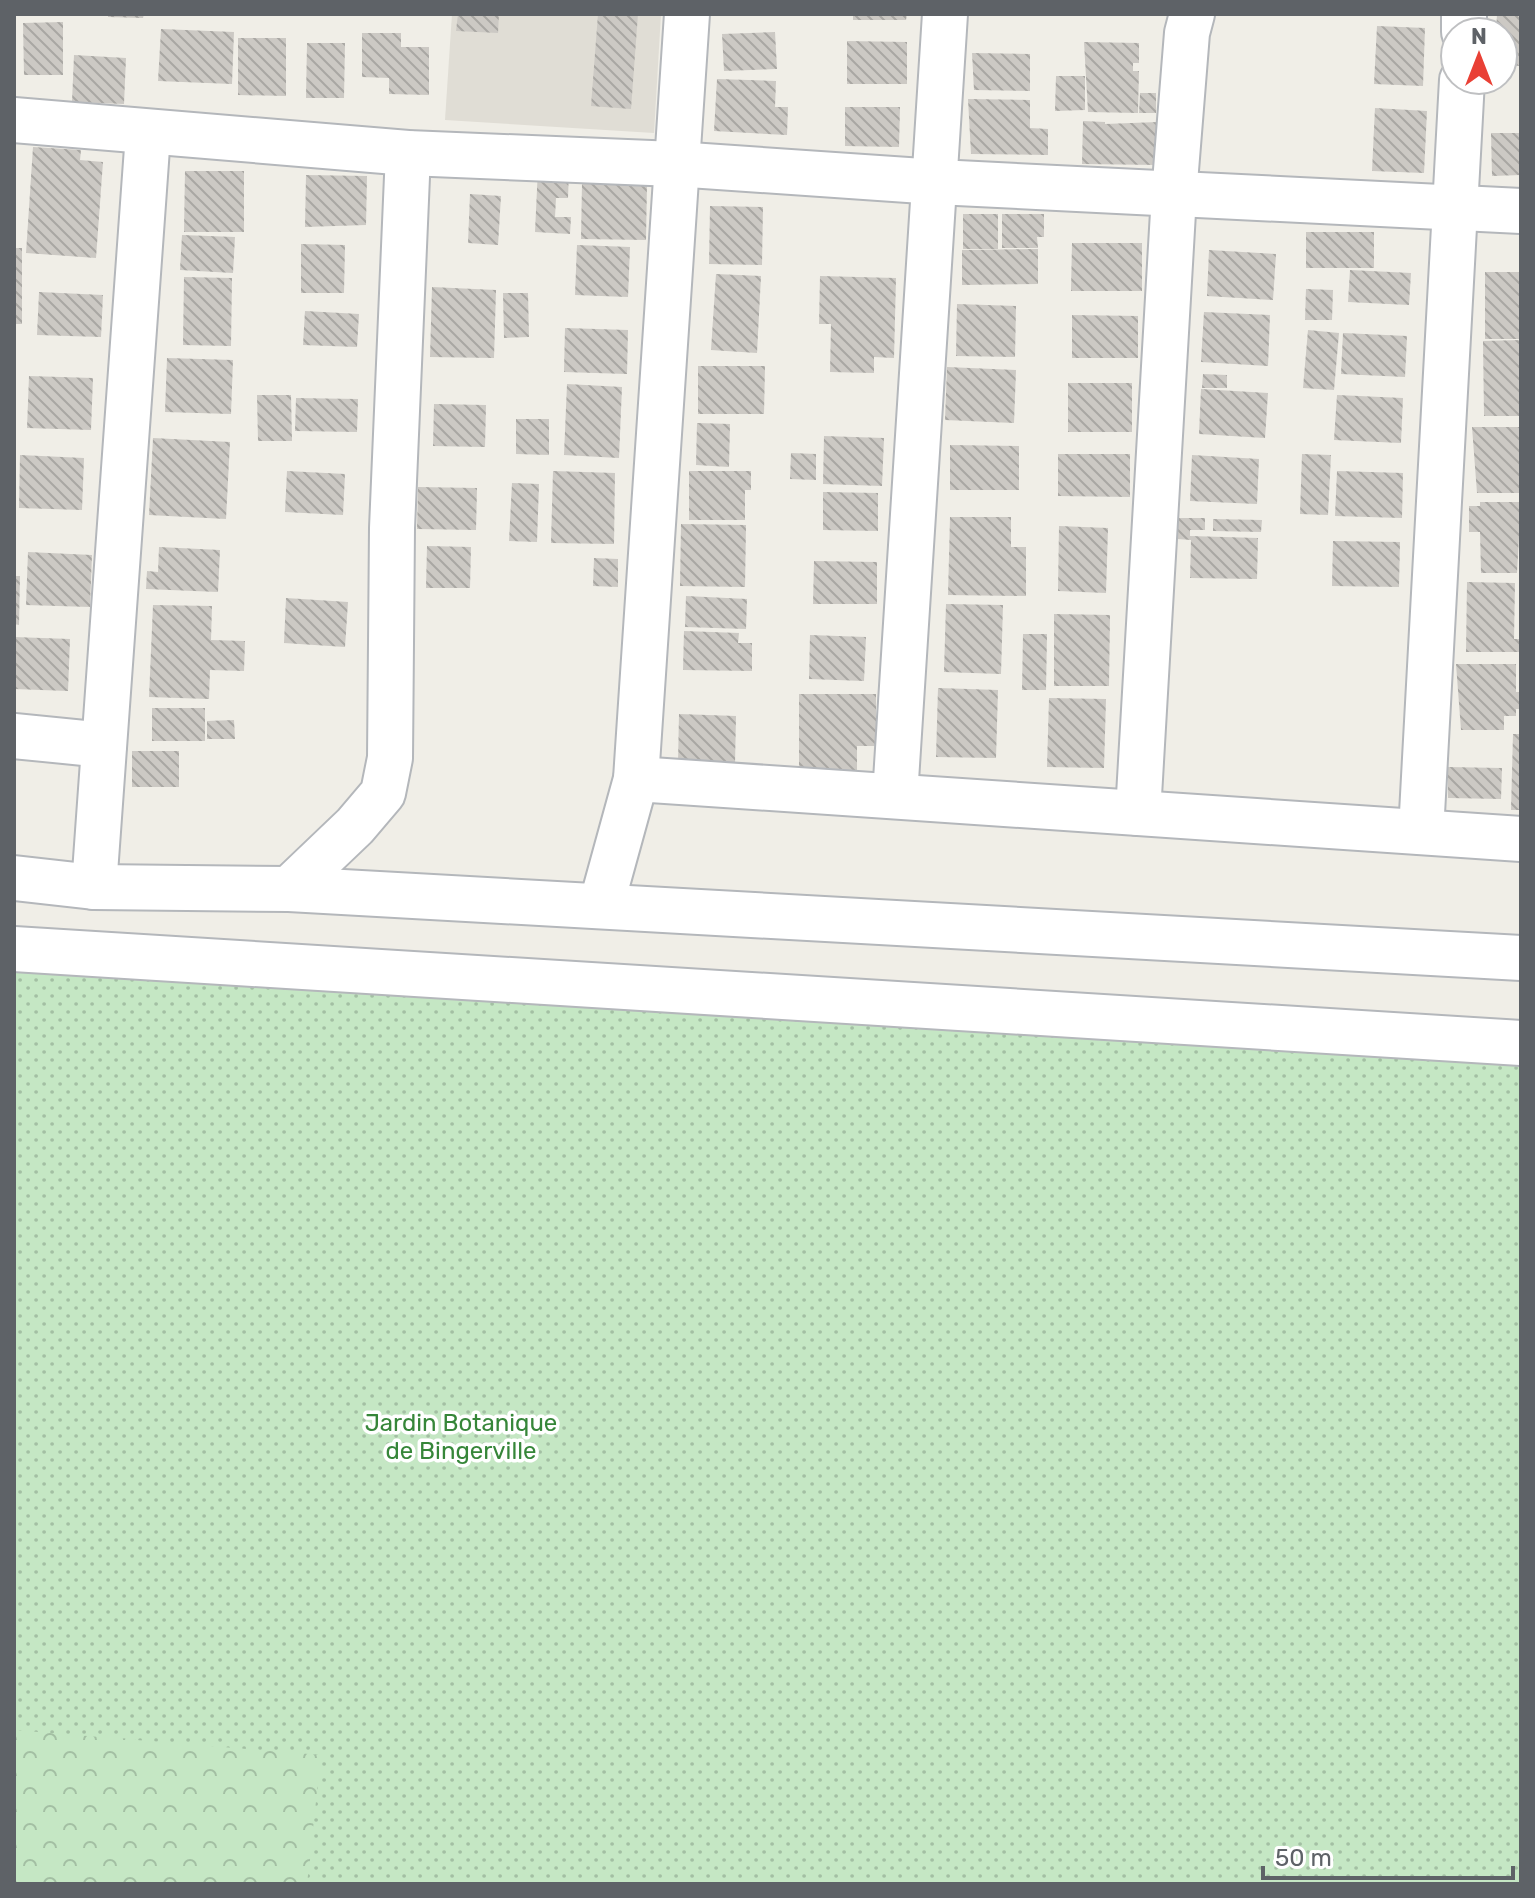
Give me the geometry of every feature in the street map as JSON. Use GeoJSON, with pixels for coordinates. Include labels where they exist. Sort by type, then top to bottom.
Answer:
{"type":"FeatureCollection","features":[{"type":"Feature","properties":{"kind":"street"},"geometry":{"type":"LineString","coordinates":[[601,906],[636,779],[687,14]]}},
{"type":"Feature","properties":{"kind":"street"},"geometry":{"type":"LineString","coordinates":[[895,796],[937,182],[945,14]]}},
{"type":"Feature","properties":{"kind":"street"},"geometry":{"type":"LineString","coordinates":[[1138,813],[1174,195],[1187,33],[1192,14]]}},
{"type":"Feature","properties":{"kind":"street"},"geometry":{"type":"LineString","coordinates":[[1421,832],[1461,96]]}},
{"type":"Feature","properties":{"kind":"street"},"geometry":{"type":"LineString","coordinates":[[14,120],[148,134],[408,153],[675,164],[1456,211],[1521,211]]}},
{"type":"Feature","properties":{"kind":"street"},"geometry":{"type":"LineString","coordinates":[[94,887],[148,134]]}},
{"type":"Feature","properties":{"kind":"street"},"geometry":{"type":"LineString","coordinates":[[289,889],[355,826],[383,793],[390,758],[392,528],[408,153]]}},
{"type":"Feature","properties":{"kind":"street"},"geometry":{"type":"LineString","coordinates":[[14,736],[104,745]]}},
{"type":"Feature","properties":{"kind":"street"},"geometry":{"type":"LineString","coordinates":[[636,779],[1521,839]]}},
{"type":"Feature","properties":{"kind":"street"},"geometry":{"type":"LineString","coordinates":[[14,878],[94,887],[289,889],[1521,958]]}},
{"type":"Feature","properties":{"kind":"street"},"geometry":{"type":"LineString","coordinates":[[14,949],[1521,1043]]}},
{"type":"Feature","properties":{"kind":"shaded area"},"geometry":{"type":"Polygon","coordinates":[[[452,14],[661,14],[654,133],[445,120],[452,14]]]}},
{"type":"Feature","properties":{"kind":"green space","name":"Jardin Botanique de Bingerville"},"geometry":{"type":"Polygon","coordinates":[[[14,943],[1521,1054],[1521,1884],[14,1884],[14,943]]]}},
{"type":"Feature","properties":{"kind":"green space"},"geometry":{"type":"Polygon","coordinates":[[[14,1730],[321,1755],[307,1884],[14,1884],[14,1730]]]}},
{"type":"Feature","properties":{"kind":"building"},"geometry":{"type":"Polygon","coordinates":[[[108,14],[144,14],[143,18],[108,17],[108,14]]]}},
{"type":"Feature","properties":{"kind":"building"},"geometry":{"type":"Polygon","coordinates":[[[458,14],[499,14],[498,33],[456,31],[458,14]]]}},
{"type":"Feature","properties":{"kind":"building"},"geometry":{"type":"Polygon","coordinates":[[[598,14],[638,14],[631,109],[591,106],[598,14]]]}},
{"type":"Feature","properties":{"kind":"building"},"geometry":{"type":"Polygon","coordinates":[[[853,14],[907,14],[906,20],[853,20],[853,14]]]}},
{"type":"Feature","properties":{"kind":"building"},"geometry":{"type":"Polygon","coordinates":[[[1521,14],[1521,66],[1519,16],[1497,16],[1521,14]]]}},
{"type":"Feature","properties":{"kind":"building"},"geometry":{"type":"Polygon","coordinates":[[[63,22],[63,75],[24,75],[23,23],[63,22]]]}},
{"type":"Feature","properties":{"kind":"building"},"geometry":{"type":"Polygon","coordinates":[[[1377,26],[1425,28],[1423,86],[1374,84],[1377,26]]]}},
{"type":"Feature","properties":{"kind":"building"},"geometry":{"type":"Polygon","coordinates":[[[161,29],[234,32],[232,84],[158,81],[161,29]]]}},
{"type":"Feature","properties":{"kind":"building"},"geometry":{"type":"Polygon","coordinates":[[[775,32],[777,69],[724,71],[722,34],[775,32]]]}},
{"type":"Feature","properties":{"kind":"building"},"geometry":{"type":"Polygon","coordinates":[[[362,33],[401,33],[401,47],[429,47],[429,95],[389,94],[389,78],[362,77],[362,33]]]}},
{"type":"Feature","properties":{"kind":"building"},"geometry":{"type":"Polygon","coordinates":[[[238,38],[286,38],[286,96],[238,95],[238,38]]]}},
{"type":"Feature","properties":{"kind":"building"},"geometry":{"type":"Polygon","coordinates":[[[847,41],[907,42],[907,84],[847,84],[847,41]]]}},
{"type":"Feature","properties":{"kind":"building"},"geometry":{"type":"Polygon","coordinates":[[[1084,42],[1139,43],[1139,63],[1133,63],[1133,71],[1139,71],[1138,113],[1088,112],[1084,42]]]}},
{"type":"Feature","properties":{"kind":"building"},"geometry":{"type":"Polygon","coordinates":[[[307,43],[345,43],[344,98],[306,98],[307,43]]]}},
{"type":"Feature","properties":{"kind":"building"},"geometry":{"type":"Polygon","coordinates":[[[972,53],[1030,54],[1030,91],[974,90],[972,53]]]}},
{"type":"Feature","properties":{"kind":"building"},"geometry":{"type":"Polygon","coordinates":[[[74,55],[126,58],[124,104],[72,102],[74,55]]]}},
{"type":"Feature","properties":{"kind":"building"},"geometry":{"type":"Polygon","coordinates":[[[1056,76],[1085,76],[1085,110],[1055,111],[1056,76]]]}},
{"type":"Feature","properties":{"kind":"building"},"geometry":{"type":"Polygon","coordinates":[[[717,79],[776,81],[775,107],[788,107],[787,135],[714,131],[717,79]]]}},
{"type":"Feature","properties":{"kind":"building"},"geometry":{"type":"Polygon","coordinates":[[[1140,93],[1156,93],[1156,113],[1139,113],[1140,93]]]}},
{"type":"Feature","properties":{"kind":"building"},"geometry":{"type":"Polygon","coordinates":[[[968,99],[1030,100],[1030,128],[1048,129],[1048,155],[971,154],[968,99]]]}},
{"type":"Feature","properties":{"kind":"building"},"geometry":{"type":"Polygon","coordinates":[[[845,107],[900,107],[899,147],[845,146],[845,107]]]}},
{"type":"Feature","properties":{"kind":"building"},"geometry":{"type":"Polygon","coordinates":[[[1375,108],[1427,111],[1424,173],[1372,171],[1375,108]]]}},
{"type":"Feature","properties":{"kind":"building"},"geometry":{"type":"Polygon","coordinates":[[[1083,121],[1105,124],[1158,122],[1157,165],[1082,164],[1083,121]]]}},
{"type":"Feature","properties":{"kind":"building"},"geometry":{"type":"Polygon","coordinates":[[[1491,133],[1521,133],[1521,175],[1492,176],[1491,133]]]}},
{"type":"Feature","properties":{"kind":"building"},"geometry":{"type":"Polygon","coordinates":[[[33,147],[81,150],[80,160],[103,162],[96,258],[26,253],[33,147]]]}},
{"type":"Feature","properties":{"kind":"building"},"geometry":{"type":"Polygon","coordinates":[[[538,168],[569,170],[568,198],[556,198],[555,217],[571,217],[570,234],[535,232],[538,168]]]}},
{"type":"Feature","properties":{"kind":"building"},"geometry":{"type":"Polygon","coordinates":[[[185,171],[244,171],[244,232],[184,232],[185,171]]]}},
{"type":"Feature","properties":{"kind":"building"},"geometry":{"type":"Polygon","coordinates":[[[306,175],[367,176],[366,225],[305,227],[306,175]]]}},
{"type":"Feature","properties":{"kind":"building"},"geometry":{"type":"Polygon","coordinates":[[[582,183],[647,184],[646,240],[581,239],[582,183]]]}},
{"type":"Feature","properties":{"kind":"building"},"geometry":{"type":"Polygon","coordinates":[[[470,194],[501,196],[498,245],[468,243],[470,194]]]}},
{"type":"Feature","properties":{"kind":"building"},"geometry":{"type":"Polygon","coordinates":[[[710,206],[763,207],[762,265],[709,264],[710,206]]]}},
{"type":"Feature","properties":{"kind":"building"},"geometry":{"type":"Polygon","coordinates":[[[963,214],[998,214],[998,249],[963,249],[963,214]]]}},
{"type":"Feature","properties":{"kind":"building"},"geometry":{"type":"Polygon","coordinates":[[[1002,214],[1044,214],[1044,237],[1037,237],[1038,248],[1002,248],[1002,214]]]}},
{"type":"Feature","properties":{"kind":"building"},"geometry":{"type":"Polygon","coordinates":[[[1306,232],[1374,232],[1374,268],[1306,268],[1306,232]]]}},
{"type":"Feature","properties":{"kind":"building"},"geometry":{"type":"Polygon","coordinates":[[[182,235],[235,237],[233,273],[180,270],[182,235]]]}},
{"type":"Feature","properties":{"kind":"building"},"geometry":{"type":"Polygon","coordinates":[[[1072,243],[1142,243],[1142,291],[1071,291],[1072,243]]]}},
{"type":"Feature","properties":{"kind":"building"},"geometry":{"type":"Polygon","coordinates":[[[301,244],[345,245],[344,293],[301,293],[301,244]]]}},
{"type":"Feature","properties":{"kind":"building"},"geometry":{"type":"Polygon","coordinates":[[[577,245],[630,247],[628,297],[575,295],[577,245]]]}},
{"type":"Feature","properties":{"kind":"building"},"geometry":{"type":"Polygon","coordinates":[[[14,248],[22,248],[22,324],[14,324],[14,248]]]}},
{"type":"Feature","properties":{"kind":"building"},"geometry":{"type":"Polygon","coordinates":[[[1038,249],[1038,284],[962,285],[962,250],[1038,249]]]}},
{"type":"Feature","properties":{"kind":"building"},"geometry":{"type":"Polygon","coordinates":[[[1209,250],[1276,254],[1273,300],[1207,296],[1209,250]]]}},
{"type":"Feature","properties":{"kind":"building"},"geometry":{"type":"Polygon","coordinates":[[[1350,270],[1411,273],[1409,305],[1348,302],[1350,270]]]}},
{"type":"Feature","properties":{"kind":"building"},"geometry":{"type":"Polygon","coordinates":[[[1485,272],[1521,272],[1521,339],[1485,339],[1485,272]]]}},
{"type":"Feature","properties":{"kind":"building"},"geometry":{"type":"Polygon","coordinates":[[[716,274],[761,276],[757,353],[711,350],[716,274]]]}},
{"type":"Feature","properties":{"kind":"building"},"geometry":{"type":"Polygon","coordinates":[[[820,276],[896,278],[894,358],[874,357],[874,373],[830,372],[831,324],[819,324],[820,276]]]}},
{"type":"Feature","properties":{"kind":"building"},"geometry":{"type":"Polygon","coordinates":[[[184,277],[232,278],[231,346],[183,345],[184,277]]]}},
{"type":"Feature","properties":{"kind":"building"},"geometry":{"type":"Polygon","coordinates":[[[432,287],[496,290],[494,358],[430,357],[432,287]]]}},
{"type":"Feature","properties":{"kind":"building"},"geometry":{"type":"Polygon","coordinates":[[[1306,289],[1333,290],[1332,320],[1305,320],[1306,289]]]}},
{"type":"Feature","properties":{"kind":"building"},"geometry":{"type":"Polygon","coordinates":[[[39,292],[103,295],[101,337],[37,335],[39,292]]]}},
{"type":"Feature","properties":{"kind":"building"},"geometry":{"type":"Polygon","coordinates":[[[503,293],[528,293],[529,337],[504,338],[503,293]]]}},
{"type":"Feature","properties":{"kind":"building"},"geometry":{"type":"Polygon","coordinates":[[[957,304],[1016,306],[1015,357],[956,356],[957,304]]]}},
{"type":"Feature","properties":{"kind":"building"},"geometry":{"type":"Polygon","coordinates":[[[305,311],[359,314],[357,347],[303,345],[305,311]]]}},
{"type":"Feature","properties":{"kind":"building"},"geometry":{"type":"Polygon","coordinates":[[[1204,312],[1270,315],[1268,366],[1201,362],[1204,312]]]}},
{"type":"Feature","properties":{"kind":"building"},"geometry":{"type":"Polygon","coordinates":[[[1072,315],[1138,316],[1138,358],[1072,358],[1072,315]]]}},
{"type":"Feature","properties":{"kind":"building"},"geometry":{"type":"Polygon","coordinates":[[[565,328],[628,330],[627,374],[564,372],[565,328]]]}},
{"type":"Feature","properties":{"kind":"building"},"geometry":{"type":"Polygon","coordinates":[[[1308,330],[1339,333],[1334,390],[1303,388],[1308,330]]]}},
{"type":"Feature","properties":{"kind":"building"},"geometry":{"type":"Polygon","coordinates":[[[1343,333],[1407,336],[1405,377],[1341,374],[1343,333]]]}},
{"type":"Feature","properties":{"kind":"building"},"geometry":{"type":"Polygon","coordinates":[[[1521,340],[1521,416],[1484,416],[1483,341],[1521,340]]]}},
{"type":"Feature","properties":{"kind":"building"},"geometry":{"type":"Polygon","coordinates":[[[167,358],[233,360],[231,414],[165,412],[167,358]]]}},
{"type":"Feature","properties":{"kind":"building"},"geometry":{"type":"Polygon","coordinates":[[[698,366],[765,366],[764,414],[698,414],[698,366]]]}},
{"type":"Feature","properties":{"kind":"building"},"geometry":{"type":"Polygon","coordinates":[[[947,367],[1016,370],[1014,423],[945,420],[947,367]]]}},
{"type":"Feature","properties":{"kind":"building"},"geometry":{"type":"Polygon","coordinates":[[[1203,374],[1227,375],[1227,388],[1202,388],[1203,374]]]}},
{"type":"Feature","properties":{"kind":"building"},"geometry":{"type":"Polygon","coordinates":[[[29,376],[93,378],[91,430],[27,428],[29,376]]]}},
{"type":"Feature","properties":{"kind":"building"},"geometry":{"type":"Polygon","coordinates":[[[1068,383],[1132,383],[1132,432],[1068,432],[1068,383]]]}},
{"type":"Feature","properties":{"kind":"building"},"geometry":{"type":"Polygon","coordinates":[[[567,384],[622,387],[619,458],[564,455],[567,384]]]}},
{"type":"Feature","properties":{"kind":"building"},"geometry":{"type":"Polygon","coordinates":[[[1201,389],[1268,393],[1265,438],[1199,434],[1201,389]]]}},
{"type":"Feature","properties":{"kind":"building"},"geometry":{"type":"Polygon","coordinates":[[[257,395],[291,395],[292,441],[258,441],[257,395]]]}},
{"type":"Feature","properties":{"kind":"building"},"geometry":{"type":"Polygon","coordinates":[[[1337,395],[1403,398],[1401,443],[1334,440],[1337,395]]]}},
{"type":"Feature","properties":{"kind":"building"},"geometry":{"type":"Polygon","coordinates":[[[296,398],[358,399],[357,432],[295,431],[296,398]]]}},
{"type":"Feature","properties":{"kind":"building"},"geometry":{"type":"Polygon","coordinates":[[[434,404],[486,405],[485,447],[433,446],[434,404]]]}},
{"type":"Feature","properties":{"kind":"building"},"geometry":{"type":"Polygon","coordinates":[[[516,419],[549,419],[549,455],[516,454],[516,419]]]}},
{"type":"Feature","properties":{"kind":"building"},"geometry":{"type":"Polygon","coordinates":[[[697,423],[730,424],[729,467],[696,465],[697,423]]]}},
{"type":"Feature","properties":{"kind":"building"},"geometry":{"type":"Polygon","coordinates":[[[1472,427],[1521,427],[1521,493],[1477,493],[1472,427]]]}},
{"type":"Feature","properties":{"kind":"building"},"geometry":{"type":"Polygon","coordinates":[[[824,436],[884,438],[882,486],[823,484],[824,436]]]}},
{"type":"Feature","properties":{"kind":"building"},"geometry":{"type":"Polygon","coordinates":[[[153,438],[230,442],[226,519],[149,515],[153,438]]]}},
{"type":"Feature","properties":{"kind":"building"},"geometry":{"type":"Polygon","coordinates":[[[950,445],[1019,446],[1019,490],[950,490],[950,445]]]}},
{"type":"Feature","properties":{"kind":"building"},"geometry":{"type":"Polygon","coordinates":[[[791,453],[816,454],[816,480],[790,479],[791,453]]]}},
{"type":"Feature","properties":{"kind":"building"},"geometry":{"type":"Polygon","coordinates":[[[1058,454],[1130,454],[1130,497],[1058,496],[1058,454]]]}},
{"type":"Feature","properties":{"kind":"building"},"geometry":{"type":"Polygon","coordinates":[[[1302,454],[1331,455],[1328,515],[1300,514],[1302,454]]]}},
{"type":"Feature","properties":{"kind":"building"},"geometry":{"type":"Polygon","coordinates":[[[20,455],[84,458],[82,510],[19,508],[20,455]]]}},
{"type":"Feature","properties":{"kind":"building"},"geometry":{"type":"Polygon","coordinates":[[[1192,455],[1259,459],[1257,504],[1190,501],[1192,455]]]}},
{"type":"Feature","properties":{"kind":"building"},"geometry":{"type":"Polygon","coordinates":[[[287,471],[345,474],[343,515],[285,512],[287,471]]]}},
{"type":"Feature","properties":{"kind":"building"},"geometry":{"type":"Polygon","coordinates":[[[553,471],[615,473],[614,544],[551,543],[553,471]]]}},
{"type":"Feature","properties":{"kind":"building"},"geometry":{"type":"Polygon","coordinates":[[[689,471],[751,471],[751,490],[745,490],[745,520],[689,520],[689,471]]]}},
{"type":"Feature","properties":{"kind":"building"},"geometry":{"type":"Polygon","coordinates":[[[1337,471],[1403,473],[1402,518],[1335,516],[1337,471]]]}},
{"type":"Feature","properties":{"kind":"building"},"geometry":{"type":"Polygon","coordinates":[[[512,483],[539,484],[537,542],[509,541],[512,483]]]}},
{"type":"Feature","properties":{"kind":"building"},"geometry":{"type":"Polygon","coordinates":[[[418,487],[477,488],[476,530],[417,529],[418,487]]]}},
{"type":"Feature","properties":{"kind":"building"},"geometry":{"type":"Polygon","coordinates":[[[823,492],[878,493],[878,531],[823,530],[823,492]]]}},
{"type":"Feature","properties":{"kind":"building"},"geometry":{"type":"Polygon","coordinates":[[[1480,502],[1521,502],[1517,573],[1481,573],[1480,532],[1469,532],[1469,506],[1480,506],[1480,502]]]}},
{"type":"Feature","properties":{"kind":"building"},"geometry":{"type":"Polygon","coordinates":[[[950,517],[1011,517],[1011,547],[1026,547],[1026,596],[948,595],[950,517]]]}},
{"type":"Feature","properties":{"kind":"building"},"geometry":{"type":"Polygon","coordinates":[[[1177,518],[1205,518],[1205,530],[1190,530],[1190,536],[1258,538],[1257,579],[1190,578],[1191,540],[1177,539],[1177,518]]]}},
{"type":"Feature","properties":{"kind":"building"},"geometry":{"type":"Polygon","coordinates":[[[1213,519],[1262,520],[1261,532],[1213,531],[1213,519]]]}},
{"type":"Feature","properties":{"kind":"building"},"geometry":{"type":"Polygon","coordinates":[[[681,524],[746,525],[745,587],[680,586],[681,524]]]}},
{"type":"Feature","properties":{"kind":"building"},"geometry":{"type":"Polygon","coordinates":[[[1059,526],[1108,528],[1106,593],[1058,591],[1059,526]]]}},
{"type":"Feature","properties":{"kind":"building"},"geometry":{"type":"Polygon","coordinates":[[[1333,541],[1400,542],[1399,587],[1332,586],[1333,541]]]}},
{"type":"Feature","properties":{"kind":"building"},"geometry":{"type":"Polygon","coordinates":[[[427,546],[471,547],[470,588],[426,588],[427,546]]]}},
{"type":"Feature","properties":{"kind":"building"},"geometry":{"type":"Polygon","coordinates":[[[159,547],[220,550],[218,592],[146,589],[147,571],[158,572],[159,547]]]}},
{"type":"Feature","properties":{"kind":"building"},"geometry":{"type":"Polygon","coordinates":[[[28,552],[92,555],[90,607],[26,605],[28,552]]]}},
{"type":"Feature","properties":{"kind":"building"},"geometry":{"type":"Polygon","coordinates":[[[594,558],[618,559],[618,587],[593,586],[594,558]]]}},
{"type":"Feature","properties":{"kind":"building"},"geometry":{"type":"Polygon","coordinates":[[[814,561],[877,562],[877,604],[813,604],[814,561]]]}},
{"type":"Feature","properties":{"kind":"building"},"geometry":{"type":"Polygon","coordinates":[[[14,576],[20,576],[19,625],[14,624],[14,576]]]}},
{"type":"Feature","properties":{"kind":"building"},"geometry":{"type":"Polygon","coordinates":[[[1467,582],[1515,583],[1514,639],[1521,639],[1521,652],[1466,652],[1467,582]]]}},
{"type":"Feature","properties":{"kind":"building"},"geometry":{"type":"Polygon","coordinates":[[[686,596],[747,599],[746,629],[685,627],[686,596]]]}},
{"type":"Feature","properties":{"kind":"building"},"geometry":{"type":"Polygon","coordinates":[[[286,598],[348,602],[345,647],[284,643],[286,598]]]}},
{"type":"Feature","properties":{"kind":"building"},"geometry":{"type":"Polygon","coordinates":[[[946,604],[1003,605],[1001,674],[944,672],[946,604]]]}},
{"type":"Feature","properties":{"kind":"building"},"geometry":{"type":"Polygon","coordinates":[[[153,605],[212,606],[211,640],[245,641],[244,671],[210,670],[209,699],[149,697],[153,605]]]}},
{"type":"Feature","properties":{"kind":"building"},"geometry":{"type":"Polygon","coordinates":[[[1054,614],[1110,615],[1109,686],[1054,686],[1054,614]]]}},
{"type":"Feature","properties":{"kind":"building"},"geometry":{"type":"Polygon","coordinates":[[[684,631],[739,633],[738,643],[752,643],[752,671],[683,670],[684,631]]]}},
{"type":"Feature","properties":{"kind":"building"},"geometry":{"type":"Polygon","coordinates":[[[1023,634],[1047,634],[1046,690],[1022,690],[1023,634]]]}},
{"type":"Feature","properties":{"kind":"building"},"geometry":{"type":"Polygon","coordinates":[[[810,635],[866,637],[864,681],[809,679],[810,635]]]}},
{"type":"Feature","properties":{"kind":"building"},"geometry":{"type":"Polygon","coordinates":[[[14,637],[70,639],[68,691],[14,689],[14,637]]]}},
{"type":"Feature","properties":{"kind":"building"},"geometry":{"type":"Polygon","coordinates":[[[1456,664],[1516,664],[1516,692],[1521,692],[1521,709],[1516,709],[1516,716],[1504,716],[1504,730],[1461,730],[1456,664]]]}},
{"type":"Feature","properties":{"kind":"building"},"geometry":{"type":"Polygon","coordinates":[[[938,688],[998,690],[996,758],[936,757],[938,688]]]}},
{"type":"Feature","properties":{"kind":"building"},"geometry":{"type":"Polygon","coordinates":[[[799,694],[876,694],[876,746],[857,746],[857,771],[799,771],[799,694]]]}},
{"type":"Feature","properties":{"kind":"building"},"geometry":{"type":"Polygon","coordinates":[[[1049,698],[1106,699],[1104,768],[1047,767],[1049,698]]]}},
{"type":"Feature","properties":{"kind":"building"},"geometry":{"type":"Polygon","coordinates":[[[152,708],[205,708],[205,741],[152,741],[152,708]]]}},
{"type":"Feature","properties":{"kind":"building"},"geometry":{"type":"Polygon","coordinates":[[[679,714],[736,716],[735,764],[678,763],[679,714]]]}},
{"type":"Feature","properties":{"kind":"building"},"geometry":{"type":"Polygon","coordinates":[[[234,720],[235,739],[207,739],[207,721],[234,720]]]}},
{"type":"Feature","properties":{"kind":"building"},"geometry":{"type":"Polygon","coordinates":[[[1513,734],[1521,734],[1521,810],[1511,810],[1513,734]]]}},
{"type":"Feature","properties":{"kind":"building"},"geometry":{"type":"Polygon","coordinates":[[[132,751],[179,751],[179,787],[132,787],[132,751]]]}},
{"type":"Feature","properties":{"kind":"building"},"geometry":{"type":"Polygon","coordinates":[[[1448,767],[1502,768],[1501,799],[1448,798],[1448,767]]]}}]}
